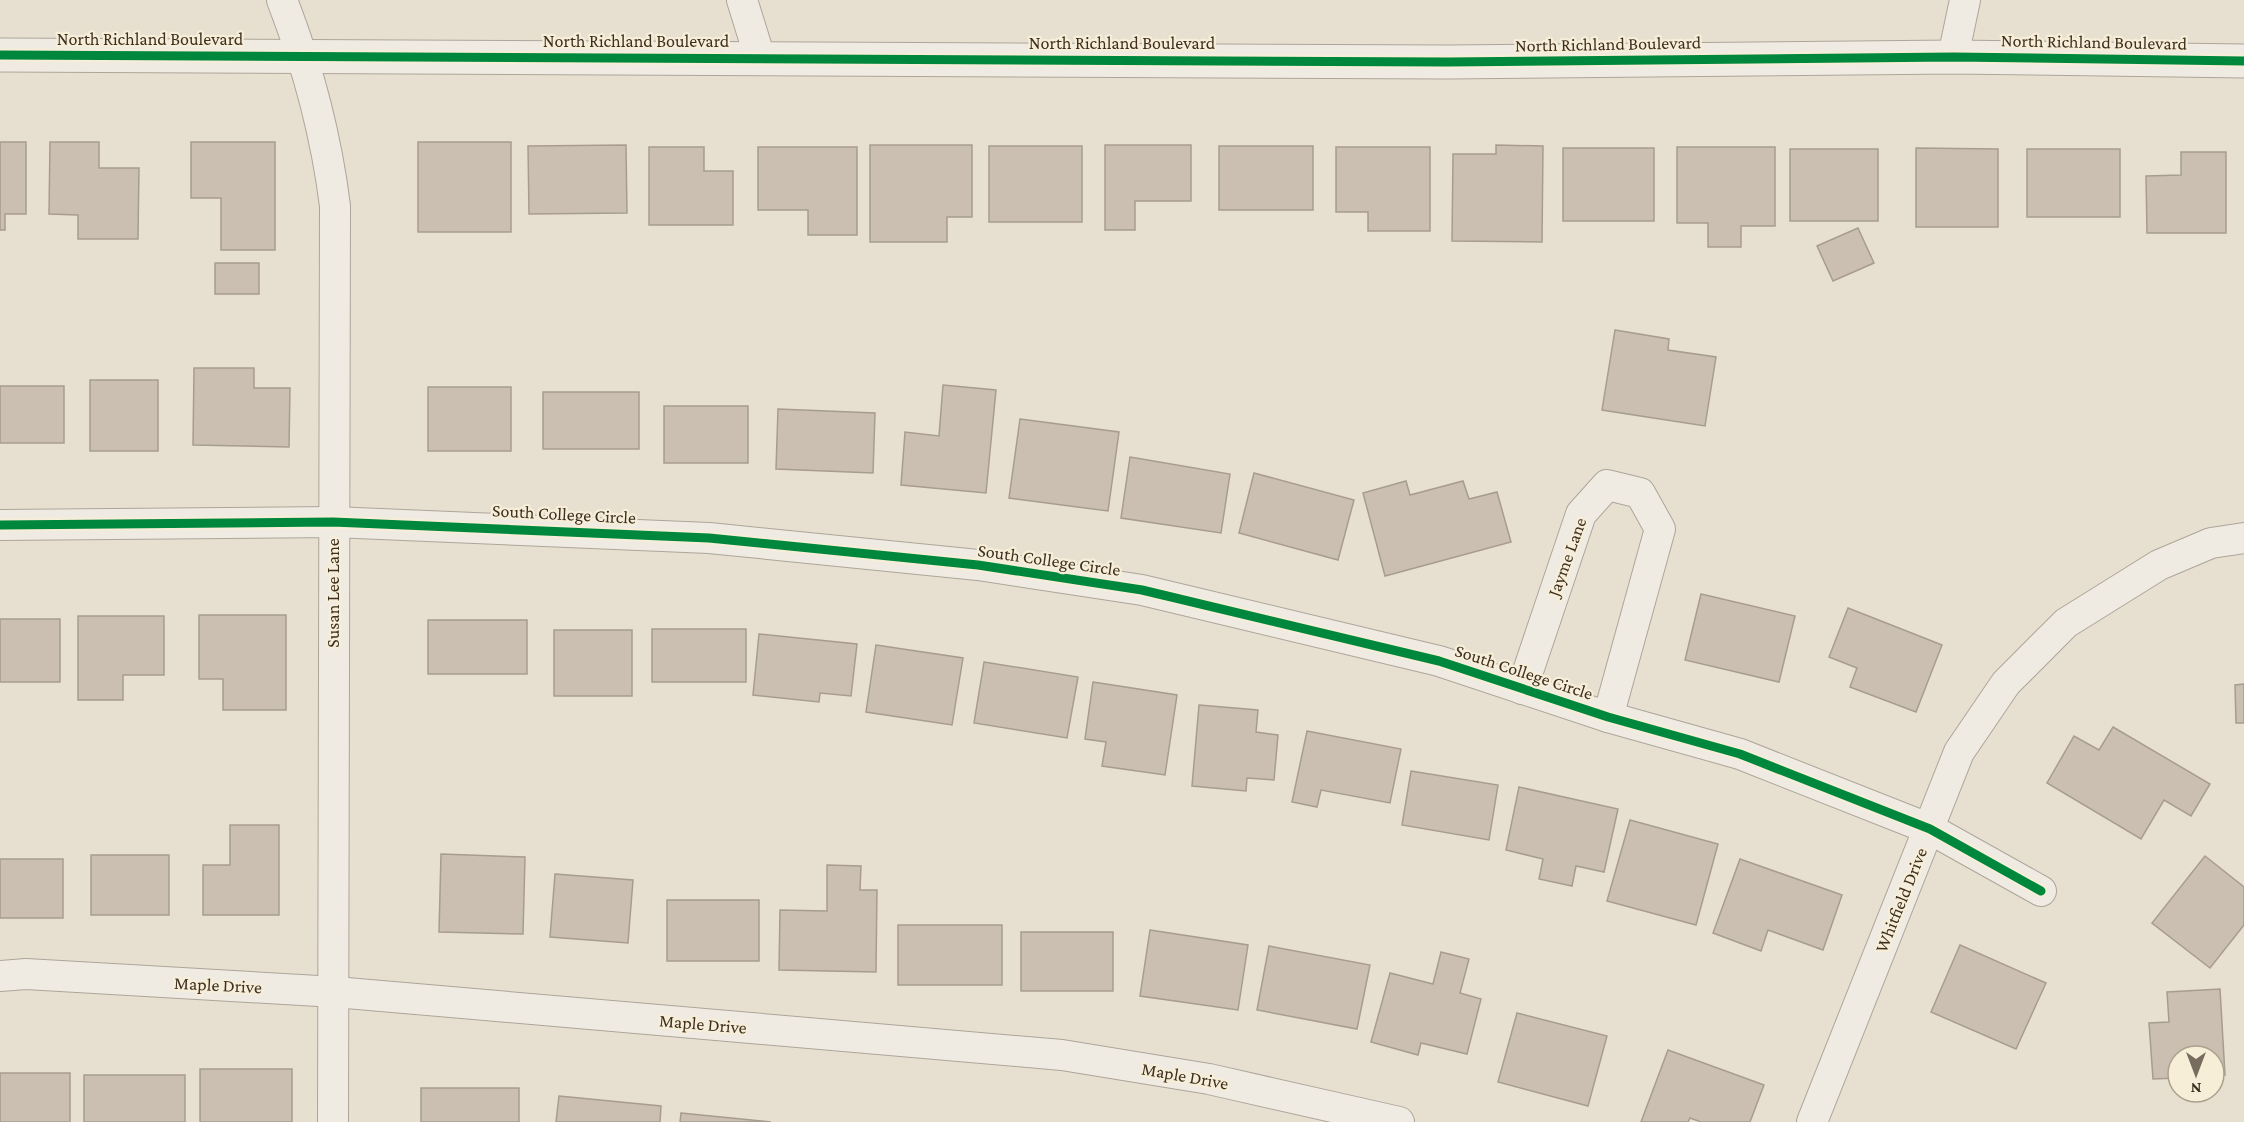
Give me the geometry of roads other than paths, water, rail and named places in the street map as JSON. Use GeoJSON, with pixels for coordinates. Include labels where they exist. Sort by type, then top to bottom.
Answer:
{"type":"FeatureCollection","features":[{"type":"Feature","properties":{"kind":"street","name":"Susan Lee Lane"},"geometry":{"type":"LineString","coordinates":[[282,0],[304,57],[328,150],[335,206],[333,1122]]}},
{"type":"Feature","properties":{"kind":"street"},"geometry":{"type":"LineString","coordinates":[[742,0],[760,58]]}},
{"type":"Feature","properties":{"kind":"street"},"geometry":{"type":"LineString","coordinates":[[1953,57],[1965,0]]}},
{"type":"Feature","properties":{"kind":"street","name":"North Richland Boulevard"},"geometry":{"type":"LineString","coordinates":[[0,55],[1448,62],[1953,57],[2244,61]]}},
{"type":"Feature","properties":{"kind":"street","name":"Jayme Lane"},"geometry":{"type":"LineString","coordinates":[[1522,688],[1581,514],[1607,485],[1640,493],[1660,529],[1608,717]]}},
{"type":"Feature","properties":{"kind":"street","name":"South College Circle"},"geometry":{"type":"LineString","coordinates":[[0,525],[333,522],[708,538],[978,565],[1142,590],[1439,661],[1608,717],[1740,754],[1930,829],[2041,891]]}},
{"type":"Feature","properties":{"kind":"street","name":"Whitfield Drive"},"geometry":{"type":"LineString","coordinates":[[1812,1122],[1959,752],[2006,683],[2066,623],[2159,565],[2211,543],[2244,538]]}},
{"type":"Feature","properties":{"kind":"street","name":"Maple Drive"},"geometry":{"type":"LineString","coordinates":[[0,976],[26,974],[335,992],[1062,1055],[1209,1079],[1399,1122]]}}]}
